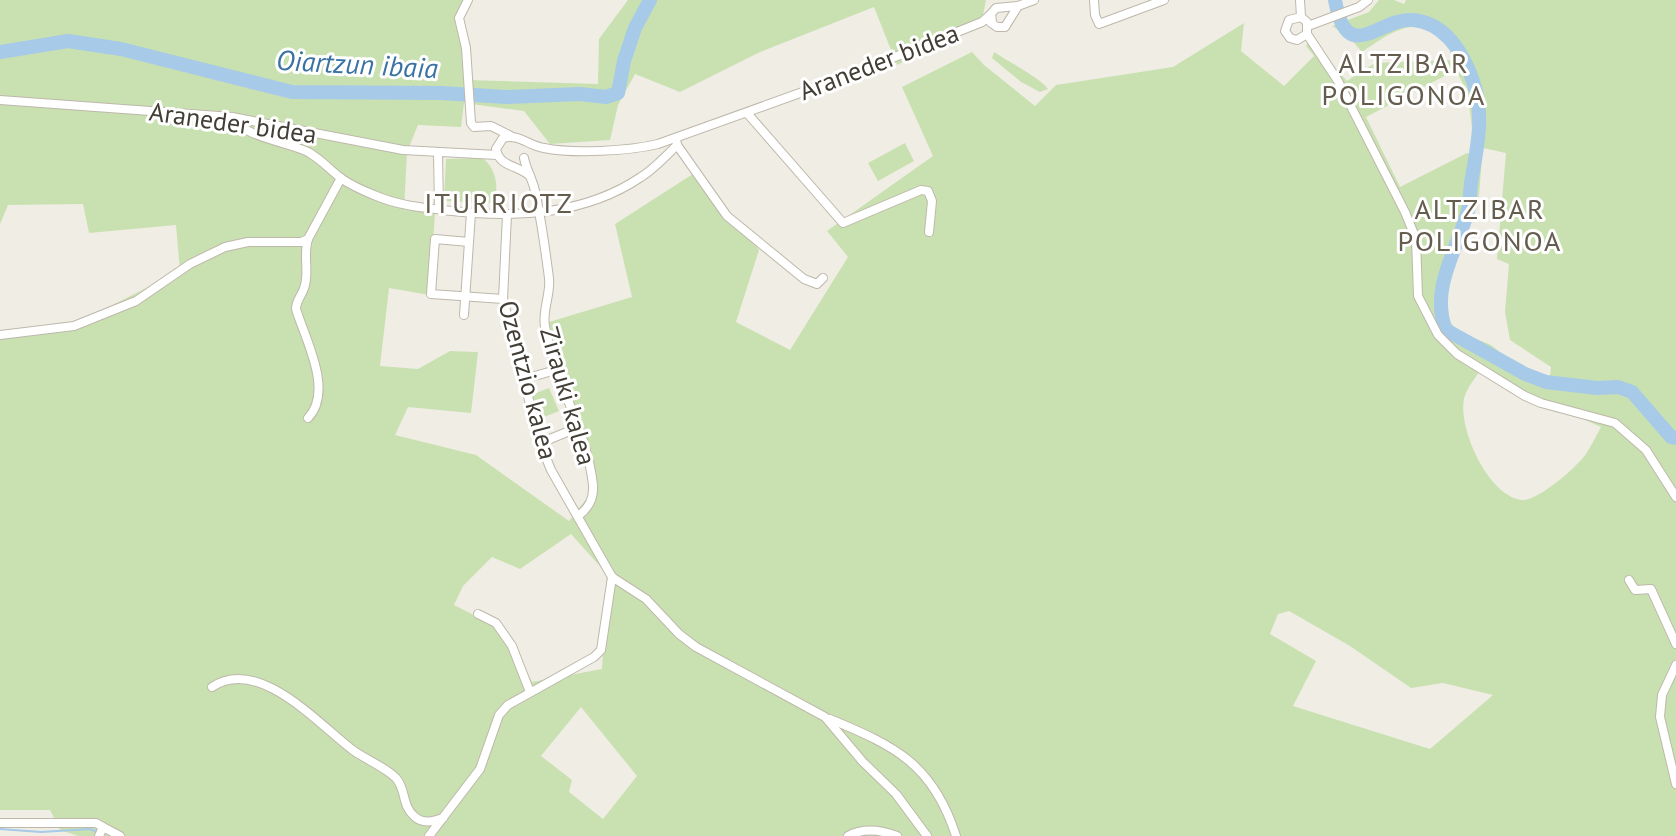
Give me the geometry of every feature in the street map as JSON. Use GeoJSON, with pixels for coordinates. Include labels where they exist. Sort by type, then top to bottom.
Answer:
{"type":"FeatureCollection","features":[{"type":"Feature","properties":{"kind":"street"},"geometry":{"type":"LineString","coordinates":[[468,0],[459,18],[466,48],[470,114],[474,127],[497,129],[522,141],[525,156],[512,165]]}},
{"type":"Feature","properties":{"kind":"street"},"geometry":{"type":"LineString","coordinates":[[993,11],[1034,0]]}},
{"type":"Feature","properties":{"kind":"street"},"geometry":{"type":"LineString","coordinates":[[1094,0],[1099,24],[1164,0]]}},
{"type":"Feature","properties":{"kind":"street"},"geometry":{"type":"LineString","coordinates":[[1300,0],[1301,17],[1338,81],[1405,212],[1416,239],[1418,296],[1438,335],[1457,354],[1525,396],[1615,423],[1630,433],[1646,450],[1676,497]]}},
{"type":"Feature","properties":{"kind":"street"},"geometry":{"type":"LineString","coordinates":[[1301,17],[1289,20],[1285,31],[1293,40],[1301,39],[1308,30],[1368,0]]}},
{"type":"Feature","properties":{"kind":"street"},"geometry":{"type":"LineString","coordinates":[[993,11],[997,27],[1005,27],[1018,6]]}},
{"type":"Feature","properties":{"kind":"street"},"geometry":{"type":"LineString","coordinates":[[993,11],[1012,17]]}},
{"type":"Feature","properties":{"kind":"street","name":"Araneder bidea"},"geometry":{"type":"LineString","coordinates":[[522,141],[544,148],[638,148],[676,142],[875,66],[993,11]]}},
{"type":"Feature","properties":{"kind":"street","name":"Araneder bidea"},"geometry":{"type":"LineString","coordinates":[[0,100],[232,117],[403,150],[497,155]]}},
{"type":"Feature","properties":{"kind":"street"},"geometry":{"type":"LineString","coordinates":[[747,113],[843,223],[921,190],[931,194],[929,232]]}},
{"type":"Feature","properties":{"kind":"street"},"geometry":{"type":"LineString","coordinates":[[232,117],[236,124],[247,130],[305,150],[321,159],[341,178],[397,204],[471,213],[538,213],[581,205],[640,178],[676,142],[727,216],[804,279],[817,284],[823,278]]}},
{"type":"Feature","properties":{"kind":"street"},"geometry":{"type":"LineString","coordinates":[[497,129],[497,155],[505,164],[530,176]]}},
{"type":"Feature","properties":{"kind":"street"},"geometry":{"type":"LineString","coordinates":[[499,142],[511,136]]}},
{"type":"Feature","properties":{"kind":"street","name":"Araneder bidea"},"geometry":{"type":"LineString","coordinates":[[465,153],[499,142]]}},
{"type":"Feature","properties":{"kind":"street","name":"Araneder bidea"},"geometry":{"type":"LineString","coordinates":[[525,156],[544,148]]}},
{"type":"Feature","properties":{"kind":"street"},"geometry":{"type":"LineString","coordinates":[[438,153],[439,209]]}},
{"type":"Feature","properties":{"kind":"street","name":"Zirauki kalea"},"geometry":{"type":"LineString","coordinates":[[525,156],[550,286],[545,325],[556,370],[588,462],[593,488],[588,506],[578,516]]}},
{"type":"Feature","properties":{"kind":"street"},"geometry":{"type":"LineString","coordinates":[[308,418],[316,407],[319,395],[315,361],[296,309],[296,301],[305,286],[308,239],[341,178]]}},
{"type":"Feature","properties":{"kind":"street"},"geometry":{"type":"LineString","coordinates":[[464,315],[471,213]]}},
{"type":"Feature","properties":{"kind":"street","name":"Ozentzio kalea"},"geometry":{"type":"LineString","coordinates":[[507,215],[503,299],[540,443],[551,470],[612,577]]}},
{"type":"Feature","properties":{"kind":"street"},"geometry":{"type":"LineString","coordinates":[[0,335],[74,326],[136,301],[190,264],[225,247],[248,242],[301,242],[308,239]]}},
{"type":"Feature","properties":{"kind":"street"},"geometry":{"type":"LineString","coordinates":[[469,242],[435,239],[431,294],[503,299]]}},
{"type":"Feature","properties":{"kind":"street"},"geometry":{"type":"LineString","coordinates":[[524,379],[556,370]]}},
{"type":"Feature","properties":{"kind":"street"},"geometry":{"type":"LineString","coordinates":[[540,443],[577,428]]}},
{"type":"Feature","properties":{"kind":"street"},"geometry":{"type":"LineString","coordinates":[[429,836],[480,769],[499,715],[508,705],[594,657],[601,650],[612,577],[646,599],[696,647],[825,717],[891,746],[916,765],[936,790],[956,836]]}},
{"type":"Feature","properties":{"kind":"street"},"geometry":{"type":"LineString","coordinates":[[1629,580],[1635,590],[1651,589],[1676,644]]}},
{"type":"Feature","properties":{"kind":"street"},"geometry":{"type":"LineString","coordinates":[[478,614],[496,623],[512,646],[530,692]]}},
{"type":"Feature","properties":{"kind":"street"},"geometry":{"type":"LineString","coordinates":[[1676,665],[1662,695],[1660,717],[1676,784]]}},
{"type":"Feature","properties":{"kind":"street"},"geometry":{"type":"LineString","coordinates":[[212,687],[231,679],[245,680],[300,703],[354,751],[396,778],[412,815],[426,822],[443,818]]}},
{"type":"Feature","properties":{"kind":"street"},"geometry":{"type":"LineString","coordinates":[[825,717],[863,762],[896,794],[927,836]]}},
{"type":"Feature","properties":{"kind":"street"},"geometry":{"type":"LineString","coordinates":[[0,823],[96,823],[101,832],[120,836]]}},
{"type":"Feature","properties":{"kind":"street"},"geometry":{"type":"LineString","coordinates":[[848,836],[858,831],[883,831],[897,836]]}},
{"type":"Feature","properties":{"kind":"green space"},"geometry":{"type":"Polygon","coordinates":[[[0,0],[466,0],[458,17],[467,80],[598,84],[599,39],[628,0],[986,0],[981,26],[897,65],[874,7],[760,52],[680,92],[635,74],[618,105],[610,140],[550,144],[524,111],[464,103],[461,127],[418,125],[407,152],[404,210],[435,212],[430,295],[389,288],[380,366],[418,369],[450,351],[478,352],[471,413],[408,407],[395,435],[476,455],[569,521],[598,484],[569,406],[549,322],[632,297],[615,224],[696,172],[759,250],[736,322],[790,350],[848,257],[827,231],[933,156],[902,87],[972,52],[1035,106],[1056,85],[1173,67],[1244,23],[1241,51],[1284,86],[1314,56],[1306,46],[1313,34],[1324,56],[1347,81],[1375,63],[1451,60],[1449,40],[1425,28],[1404,28],[1362,52],[1348,36],[1332,26],[1369,12],[1379,0],[1404,4],[1406,0],[1676,0],[1676,836],[78,836],[60,830],[50,810],[0,810],[0,332],[75,324],[180,271],[176,225],[89,233],[83,204],[8,205],[0,224],[0,0]],[[1456,70],[1366,117],[1400,187],[1467,153],[1482,158],[1478,207],[1471,214],[1455,257],[1447,293],[1446,319],[1460,332],[1491,345],[1520,368],[1550,377],[1551,367],[1510,340],[1505,312],[1509,264],[1497,259],[1506,153],[1474,146],[1468,94],[1456,70]],[[1479,372],[1468,388],[1463,412],[1478,459],[1497,486],[1521,500],[1546,490],[1566,475],[1586,454],[1601,427],[1479,372]],[[571,534],[520,569],[492,557],[463,586],[454,605],[507,632],[532,682],[602,669],[607,574],[571,534]],[[1289,611],[1278,614],[1270,634],[1316,661],[1293,706],[1430,749],[1493,695],[1443,683],[1411,688],[1350,646],[1289,611]],[[581,707],[541,756],[572,780],[569,792],[603,819],[637,776],[581,707]]]}},
{"type":"Feature","properties":{"kind":"green space"},"geometry":{"type":"Polygon","coordinates":[[[994,52],[1032,75],[1048,89],[1040,92],[1021,82],[992,58],[994,52]]]}},
{"type":"Feature","properties":{"kind":"green space"},"geometry":{"type":"Polygon","coordinates":[[[905,143],[914,161],[878,181],[868,163],[905,143]]]}},
{"type":"Feature","properties":{"kind":"green space"},"geometry":{"type":"Polygon","coordinates":[[[482,158],[495,179],[496,192],[492,203],[444,201],[446,159],[482,158]]]}},
{"type":"Feature","properties":{"kind":"green space"},"geometry":{"type":"Polygon","coordinates":[[[549,388],[559,411],[537,420],[531,395],[549,388]]]}},
{"type":"Feature","properties":{"kind":"waterway","name":"Oiartzun ibaia"},"geometry":{"type":"LineString","coordinates":[[0,52],[68,41],[121,49],[292,92],[441,93],[507,97],[580,94],[606,97],[618,93],[635,28],[650,0]]}},
{"type":"Feature","properties":{"kind":"waterway"},"geometry":{"type":"LineString","coordinates":[[1335,0],[1340,20],[1347,31],[1356,35],[1400,21],[1425,22],[1435,27],[1452,41],[1473,81],[1479,107],[1477,144],[1469,207],[1443,283],[1441,299],[1446,330],[1525,374],[1546,382],[1597,388],[1618,387],[1632,392],[1671,437],[1676,438]]}},
{"type":"Feature","properties":{"kind":"waterway"},"geometry":{"type":"LineString","coordinates":[[0,829],[41,832],[90,829],[98,832]]}},
{"type":"Feature","properties":{"kind":"district","name":"ALTZIBAR POLIGONOA"},"geometry":{"type":"Point","coordinates":[1404,79]}},
{"type":"Feature","properties":{"kind":"district","name":"ITURRIOTZ"},"geometry":{"type":"Point","coordinates":[499,203]}},
{"type":"Feature","properties":{"kind":"district","name":"ALTZIBAR POLIGONOA"},"geometry":{"type":"Point","coordinates":[1480,225]}}]}
